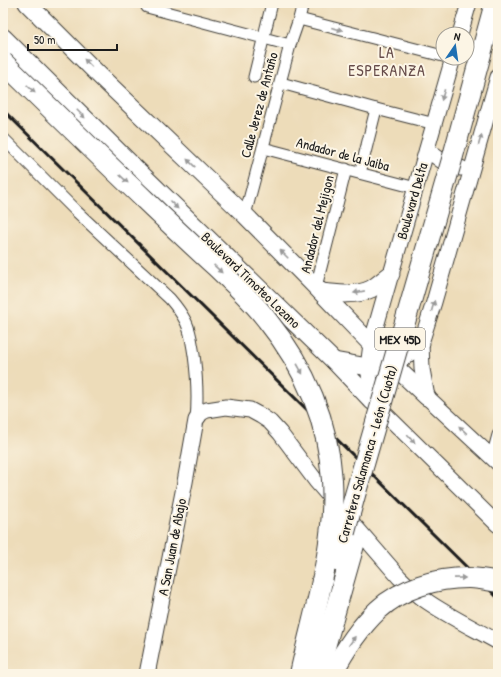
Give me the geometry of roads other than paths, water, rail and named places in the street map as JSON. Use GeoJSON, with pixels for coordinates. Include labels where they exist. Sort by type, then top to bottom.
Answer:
{"type":"FeatureCollection","features":[{"type":"Feature","properties":{"kind":"highway","name":"Carretera Salamanca - León (Cuota)"},"geometry":{"type":"LineString","coordinates":[[305,674],[453,156],[494,3]]}},
{"type":"Feature","properties":{"kind":"highway","name":"Carretera Salamanca - León (Cuota)"},"geometry":{"type":"LineString","coordinates":[[319,674],[325,647],[498,32]]}},
{"type":"Feature","properties":{"kind":"highway"},"geometry":{"type":"LineString","coordinates":[[3,62],[236,286],[271,325],[292,354],[304,376],[320,415],[326,439],[332,480],[332,520],[327,557],[300,674]]}},
{"type":"Feature","properties":{"kind":"highway"},"geometry":{"type":"LineString","coordinates":[[332,674],[342,655],[366,622],[378,610],[398,596],[424,584],[452,578],[469,578],[498,582]]}},
{"type":"Feature","properties":{"kind":"main road"},"geometry":{"type":"LineString","coordinates":[[27,3],[319,289],[373,337],[391,363],[495,460]]}},
{"type":"Feature","properties":{"kind":"main road"},"geometry":{"type":"LineString","coordinates":[[462,26],[469,3]]}},
{"type":"Feature","properties":{"kind":"main road","name":"Boulevard Timoteo Lozano"},"geometry":{"type":"LineString","coordinates":[[3,38],[334,361],[373,402],[498,525]]}},
{"type":"Feature","properties":{"kind":"main road","name":"Boulevard Delta"},"geometry":{"type":"LineString","coordinates":[[373,402],[368,367],[373,337],[435,124],[448,66]]}},
{"type":"Feature","properties":{"kind":"main road"},"geometry":{"type":"LineString","coordinates":[[427,397],[422,369],[421,343],[498,77]]}},
{"type":"Feature","properties":{"kind":"main road"},"geometry":{"type":"LineString","coordinates":[[427,150],[446,164],[455,167],[472,168]]}},
{"type":"Feature","properties":{"kind":"main road"},"geometry":{"type":"LineString","coordinates":[[319,289],[346,294],[369,290],[391,274]]}},
{"type":"Feature","properties":{"kind":"main road"},"geometry":{"type":"LineString","coordinates":[[373,337],[382,338],[396,345],[412,346],[421,343]]}},
{"type":"Feature","properties":{"kind":"main road"},"geometry":{"type":"LineString","coordinates":[[334,361],[368,367],[377,367],[400,360],[421,343]]}},
{"type":"Feature","properties":{"kind":"main road"},"geometry":{"type":"LineString","coordinates":[[196,420],[201,413],[207,410],[226,407],[250,410],[270,422],[316,481],[395,572],[413,590],[440,610],[498,642]]}},
{"type":"Feature","properties":{"kind":"main road","name":"A San Juan de Abajo"},"geometry":{"type":"LineString","coordinates":[[147,674],[196,420]]}},
{"type":"Feature","properties":{"kind":"street"},"geometry":{"type":"LineString","coordinates":[[254,77],[272,3]]}},
{"type":"Feature","properties":{"kind":"street","name":"Calle Jerez de Antaño"},"geometry":{"type":"LineString","coordinates":[[245,215],[303,3]]}},
{"type":"Feature","properties":{"kind":"street"},"geometry":{"type":"LineString","coordinates":[[147,8],[290,46]]}},
{"type":"Feature","properties":{"kind":"street"},"geometry":{"type":"LineString","coordinates":[[299,19],[435,54]]}},
{"type":"Feature","properties":{"kind":"street"},"geometry":{"type":"LineString","coordinates":[[281,83],[435,124]]}},
{"type":"Feature","properties":{"kind":"street"},"geometry":{"type":"LineString","coordinates":[[360,173],[376,109]]}},
{"type":"Feature","properties":{"kind":"street"},"geometry":{"type":"LineString","coordinates":[[3,138],[75,210],[170,299],[179,311],[186,322],[192,339],[198,402],[196,420]]}},
{"type":"Feature","properties":{"kind":"street","name":"Andador de la Jaiba"},"geometry":{"type":"LineString","coordinates":[[263,148],[416,188]]}},
{"type":"Feature","properties":{"kind":"street","name":"Andador del Mejigon"},"geometry":{"type":"LineString","coordinates":[[319,289],[346,169]]}},
{"type":"Feature","properties":{"kind":"street"},"geometry":{"type":"LineString","coordinates":[[495,460],[498,435]]}},
{"type":"Feature","properties":{"kind":"railway"},"geometry":{"type":"LineString","coordinates":[[3,110],[498,598]]}},
{"type":"Feature","properties":{"kind":"district","name":"LA ESPERANZA"},"geometry":{"type":"Point","coordinates":[387,61]}}]}
